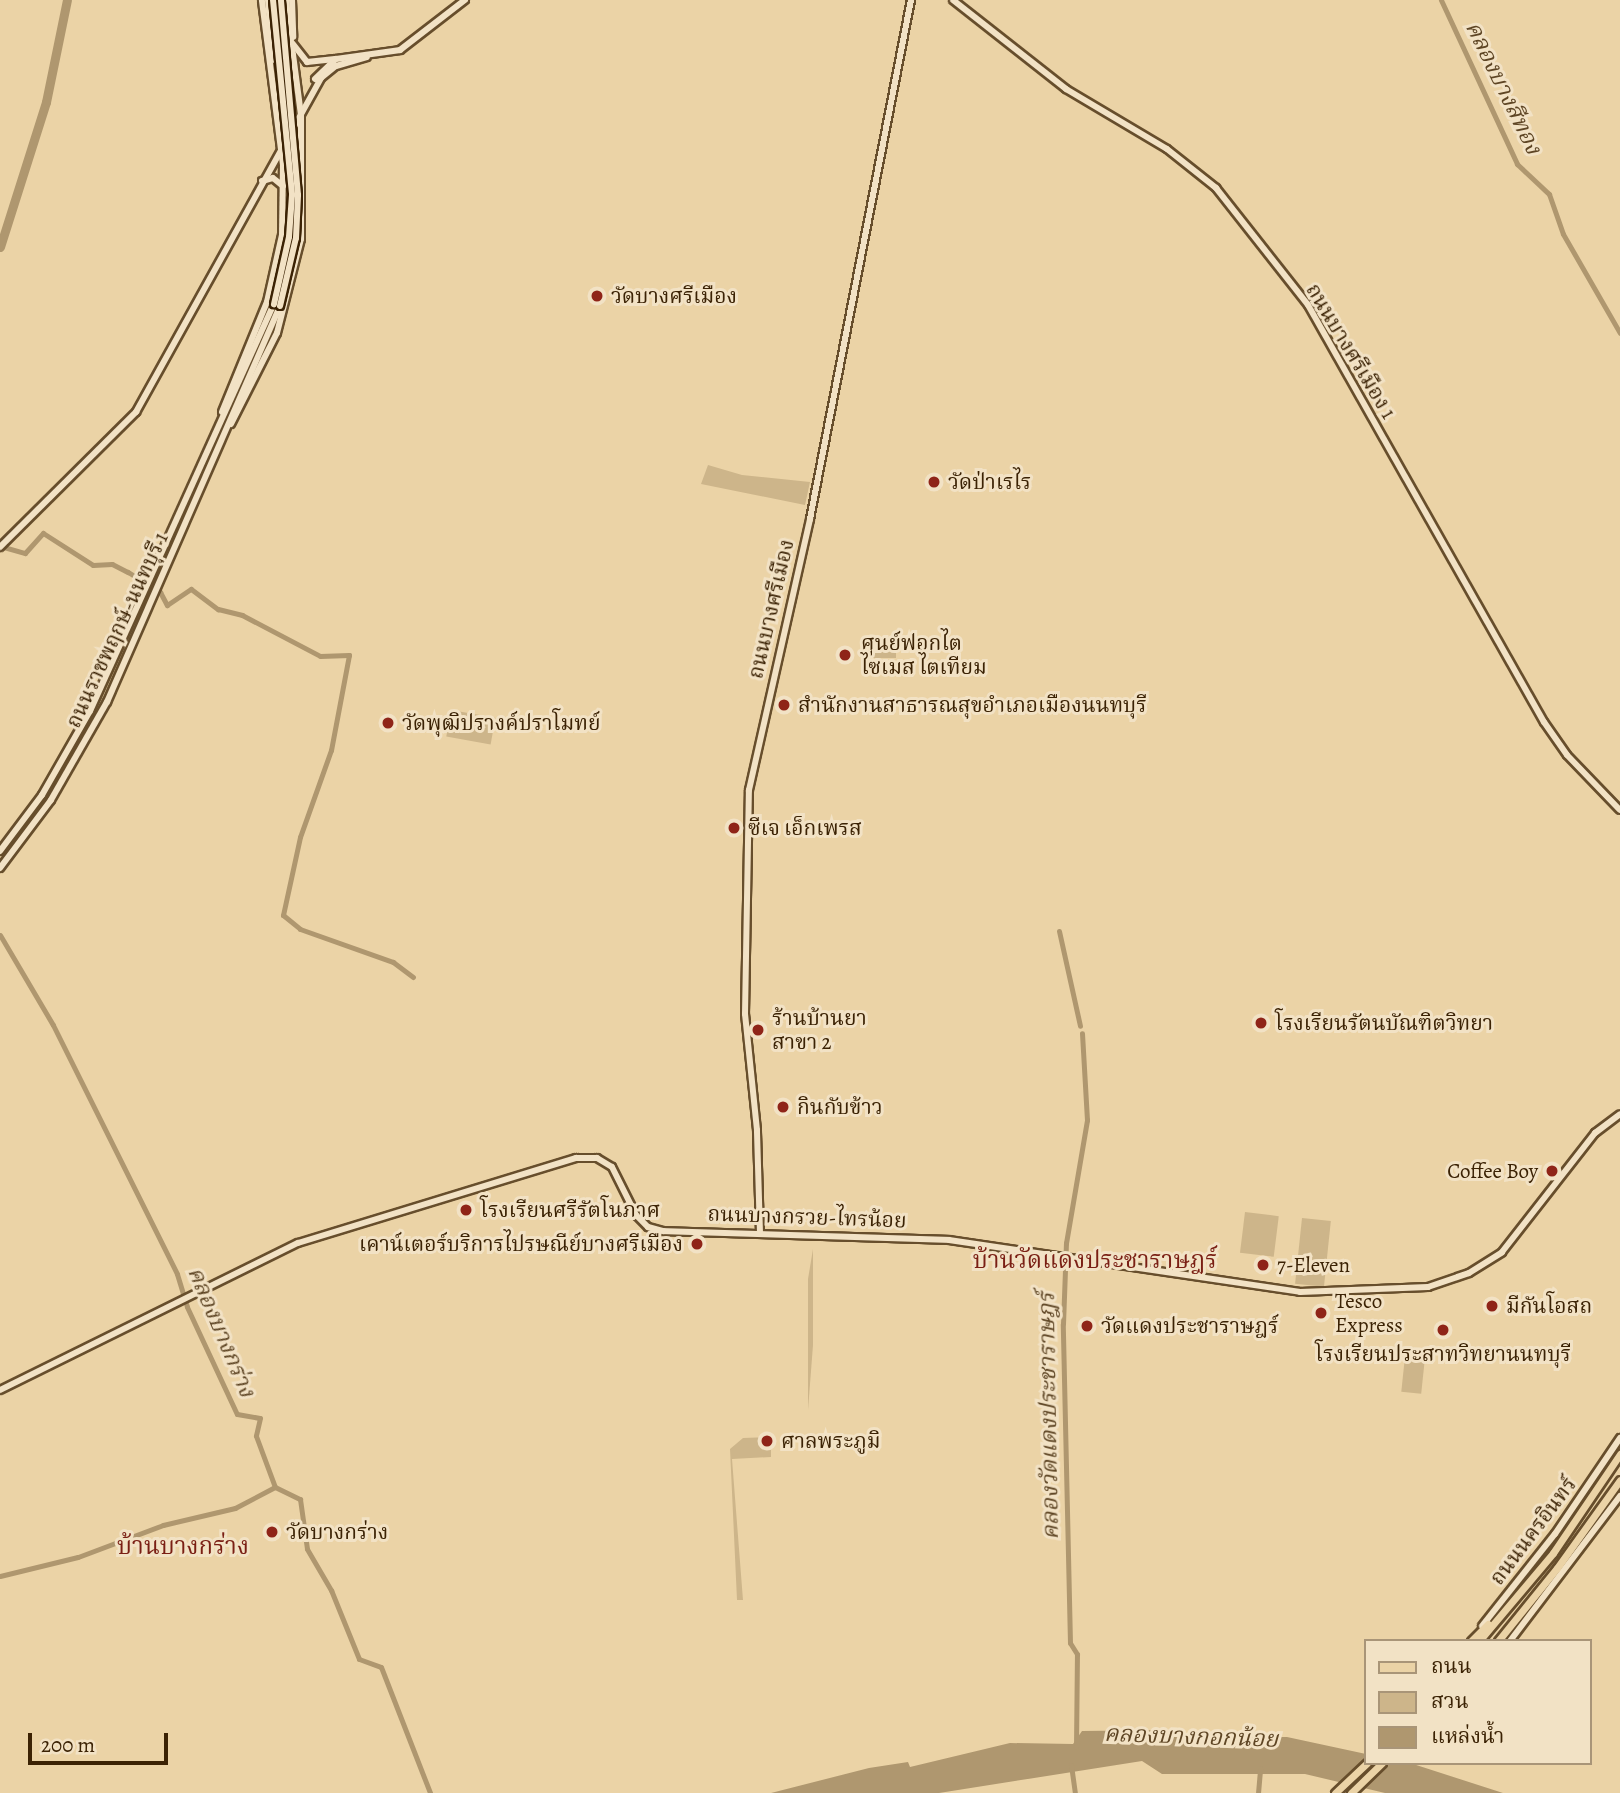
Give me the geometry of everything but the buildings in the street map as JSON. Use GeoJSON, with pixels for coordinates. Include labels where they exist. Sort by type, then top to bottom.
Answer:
{"type":"FeatureCollection","features":[{"type":"Feature","properties":{"kind":"main road","name":"ถนนราชพฤกษ์-นนทบุรี 1"},"geometry":{"type":"LineString","coordinates":[[0,851],[42,795],[90,711],[216,427],[267,302],[282,236],[285,187],[265,0]]}},
{"type":"Feature","properties":{"kind":"main road","name":"ถนนราชพฤกษ์-นนทบุรี 1"},"geometry":{"type":"LineString","coordinates":[[216,427],[276,305],[289,237],[292,195],[273,0]]}},
{"type":"Feature","properties":{"kind":"main road","name":"ถนนราชพฤกษ์-นนทบุรี 1"},"geometry":{"type":"LineString","coordinates":[[0,868],[51,800],[100,715],[227,431],[276,305],[296,238],[298,195],[281,0]]}},
{"type":"Feature","properties":{"kind":"main road"},"geometry":{"type":"LineString","coordinates":[[286,0],[293,58]]}},
{"type":"Feature","properties":{"kind":"main road","name":"ถนนราชพฤกษ์-นนทบุรี 1"},"geometry":{"type":"LineString","coordinates":[[227,431],[269,352],[286,308],[302,239],[302,160],[293,58],[292,0]]}},
{"type":"Feature","properties":{"kind":"main road"},"geometry":{"type":"LineString","coordinates":[[299,113],[329,71],[367,57],[400,50],[465,0]]}},
{"type":"Feature","properties":{"kind":"main road","name":"ถนนบางศรีเมือง"},"geometry":{"type":"LineString","coordinates":[[760,1233],[757,1130],[745,1014],[749,790],[810,519],[911,0]]}},
{"type":"Feature","properties":{"kind":"main road","name":"ถนนบางศรีเมือง 1"},"geometry":{"type":"LineString","coordinates":[[953,0],[1066,89],[1167,149],[1216,188],[1309,307],[1544,722],[1572,761],[1620,810]]}},
{"type":"Feature","properties":{"kind":"main road"},"geometry":{"type":"LineString","coordinates":[[293,44],[307,62],[367,57]]}},
{"type":"Feature","properties":{"kind":"main road"},"geometry":{"type":"LineString","coordinates":[[3,545],[136,412],[310,89],[336,59]]}},
{"type":"Feature","properties":{"kind":"main road"},"geometry":{"type":"LineString","coordinates":[[273,83],[277,93],[299,113]]}},
{"type":"Feature","properties":{"kind":"main road"},"geometry":{"type":"LineString","coordinates":[[277,93],[289,93],[297,83],[310,89]]}},
{"type":"Feature","properties":{"kind":"main road"},"geometry":{"type":"LineString","coordinates":[[282,160],[293,154],[302,160]]}},
{"type":"Feature","properties":{"kind":"main road"},"geometry":{"type":"LineString","coordinates":[[262,181],[277,179],[285,187]]}},
{"type":"Feature","properties":{"kind":"main road","name":"ถนนบางกรวย-ไทรน้อย"},"geometry":{"type":"LineString","coordinates":[[0,1390],[298,1243],[576,1158],[597,1158],[612,1167],[636,1215],[653,1229],[942,1240],[1300,1292],[1381,1292],[1438,1284],[1479,1268],[1508,1246],[1595,1133],[1620,1114]]}},
{"type":"Feature","properties":{"kind":"main road","name":"ถนนนครอินทร์"},"geometry":{"type":"LineString","coordinates":[[1472,1639],[1555,1534],[1620,1438]]}},
{"type":"Feature","properties":{"kind":"main road","name":"ถนนนครอินทร์"},"geometry":{"type":"LineString","coordinates":[[1481,1639],[1527,1585],[1620,1454]]}},
{"type":"Feature","properties":{"kind":"main road","name":"ถนนนครอินทร์"},"geometry":{"type":"LineString","coordinates":[[1499,1639],[1620,1480]]}},
{"type":"Feature","properties":{"kind":"main road"},"geometry":{"type":"LineString","coordinates":[[1512,1639],[1620,1496]]}},
{"type":"Feature","properties":{"kind":"main road"},"geometry":{"type":"LineString","coordinates":[[1472,1639],[1527,1585]]}},
{"type":"Feature","properties":{"kind":"main road"},"geometry":{"type":"LineString","coordinates":[[1504,1639],[1512,1625]]}},
{"type":"Feature","properties":{"kind":"main road"},"geometry":{"type":"LineString","coordinates":[[1335,1793],[1365,1765]]}},
{"type":"Feature","properties":{"kind":"main road"},"geometry":{"type":"LineString","coordinates":[[1351,1793],[1380,1765]]}},
{"type":"Feature","properties":{"kind":"green space"},"geometry":{"type":"Polygon","coordinates":[[[708,465],[742,475],[810,482],[805,505],[701,484],[708,465]]]}},
{"type":"Feature","properties":{"kind":"green space"},"geometry":{"type":"Polygon","coordinates":[[[867,640],[896,640],[896,658],[867,658],[867,640]]]}},
{"type":"Feature","properties":{"kind":"green space"},"geometry":{"type":"Polygon","coordinates":[[[451,710],[495,718],[491,744],[446,737],[451,710]]]}},
{"type":"Feature","properties":{"kind":"green space"},"geometry":{"type":"Polygon","coordinates":[[[1245,1212],[1279,1216],[1274,1257],[1240,1253],[1245,1212]]]}},
{"type":"Feature","properties":{"kind":"green space"},"geometry":{"type":"Polygon","coordinates":[[[1302,1218],[1331,1221],[1324,1287],[1295,1284],[1302,1218]]]}},
{"type":"Feature","properties":{"kind":"green space"},"geometry":{"type":"Polygon","coordinates":[[[813,1249],[813,1345],[808,1410],[808,1279],[813,1249]]]}},
{"type":"Feature","properties":{"kind":"green space"},"geometry":{"type":"Polygon","coordinates":[[[1406,1347],[1426,1349],[1421,1394],[1401,1392],[1406,1347]]]}},
{"type":"Feature","properties":{"kind":"green space"},"geometry":{"type":"Polygon","coordinates":[[[771,1437],[771,1457],[732,1459],[743,1600],[737,1600],[730,1449],[743,1438],[771,1437]]]}},
{"type":"Feature","properties":{"kind":"water","name":"คลองบางกอกน้อย"},"geometry":{"type":"Polygon","coordinates":[[[1171,1730],[1171,1737],[1287,1737],[1364,1754],[1364,1765],[1416,1765],[1503,1793],[1385,1793],[1305,1774],[1162,1774],[1142,1761],[939,1793],[771,1793],[869,1768],[908,1762],[910,1767],[1010,1743],[1073,1744],[1082,1731],[1171,1730]]]}},
{"type":"Feature","properties":{"kind":"waterway"},"geometry":{"type":"LineString","coordinates":[[0,247],[46,102],[67,0]]}},
{"type":"Feature","properties":{"kind":"waterway","name":"คลองบางสีทอง"},"geometry":{"type":"LineString","coordinates":[[1441,0],[1517,164],[1549,194],[1563,234],[1620,333]]}},
{"type":"Feature","properties":{"kind":"waterway"},"geometry":{"type":"LineString","coordinates":[[0,546],[25,553],[43,533],[93,565],[112,564],[128,572],[160,592],[167,605],[191,589],[218,609],[242,615],[320,656],[349,655],[331,750],[300,837],[283,915],[300,929],[393,962],[413,977]]}},
{"type":"Feature","properties":{"kind":"waterway","name":"คลองวัดแดงประชาราษฎร์"},"geometry":{"type":"LineString","coordinates":[[1059,931],[1080,1026]]}},
{"type":"Feature","properties":{"kind":"waterway","name":"คลองบางกร่าง"},"geometry":{"type":"LineString","coordinates":[[0,935],[53,1025],[177,1274],[187,1307],[237,1414],[260,1418],[256,1436],[275,1487],[300,1499],[307,1549],[331,1590],[359,1659],[381,1667],[430,1793]]}},
{"type":"Feature","properties":{"kind":"waterway","name":"คลองวัดแดงประชาราษฎร์"},"geometry":{"type":"LineString","coordinates":[[1076,1747],[1077,1654],[1070,1643],[1063,1324],[1066,1243],[1087,1120],[1082,1033]]}},
{"type":"Feature","properties":{"kind":"waterway"},"geometry":{"type":"LineString","coordinates":[[0,1576],[78,1557],[163,1525],[235,1508],[275,1487]]}},
{"type":"Feature","properties":{"kind":"waterway"},"geometry":{"type":"LineString","coordinates":[[1071,1765],[1075,1793]]}},
{"type":"Feature","properties":{"kind":"waterway"},"geometry":{"type":"LineString","coordinates":[[1258,1793],[1260,1768]]}},
{"type":"Feature","properties":{"kind":"place","name":"วัดบางศรีเมือง"},"geometry":{"type":"Point","coordinates":[597,296]}},
{"type":"Feature","properties":{"kind":"place","name":"วัดป่าเรไร"},"geometry":{"type":"Point","coordinates":[934,482]}},
{"type":"Feature","properties":{"kind":"place","name":"ศูนย์ฟอกไต ไซเมส ไตเทียม"},"geometry":{"type":"Point","coordinates":[845,655]}},
{"type":"Feature","properties":{"kind":"place","name":"สำนักงานสาธารณสุขอำเภอเมืองนนทบุรี"},"geometry":{"type":"Point","coordinates":[784,705]}},
{"type":"Feature","properties":{"kind":"place","name":"วัดพุฒิปรางค์ปราโมทย์"},"geometry":{"type":"Point","coordinates":[388,723]}},
{"type":"Feature","properties":{"kind":"place","name":"ซีเจ เอ็กเพรส"},"geometry":{"type":"Point","coordinates":[734,828]}},
{"type":"Feature","properties":{"kind":"place","name":"โรงเรียนรัตนบัณฑิตวิทยา"},"geometry":{"type":"Point","coordinates":[1261,1023]}},
{"type":"Feature","properties":{"kind":"place","name":"ร้านบ้านยา สาขา 2"},"geometry":{"type":"Point","coordinates":[758,1030]}},
{"type":"Feature","properties":{"kind":"place","name":"กินกับข้าว"},"geometry":{"type":"Point","coordinates":[783,1107]}},
{"type":"Feature","properties":{"kind":"place","name":"Coffee Boy"},"geometry":{"type":"Point","coordinates":[1552,1171]}},
{"type":"Feature","properties":{"kind":"place","name":"โรงเรียนศรีรัตโนภาศ"},"geometry":{"type":"Point","coordinates":[466,1210]}},
{"type":"Feature","properties":{"kind":"place","name":"เคาน์เตอร์บริการไปรษณีย์บางศรีเมือง"},"geometry":{"type":"Point","coordinates":[697,1244]}},
{"type":"Feature","properties":{"kind":"place","name":"7-Eleven"},"geometry":{"type":"Point","coordinates":[1263,1265]}},
{"type":"Feature","properties":{"kind":"place","name":"มีกันโอสถ"},"geometry":{"type":"Point","coordinates":[1492,1306]}},
{"type":"Feature","properties":{"kind":"place","name":"Tesco Express"},"geometry":{"type":"Point","coordinates":[1321,1313]}},
{"type":"Feature","properties":{"kind":"place","name":"วัดแดงประชาราษฎร์"},"geometry":{"type":"Point","coordinates":[1087,1326]}},
{"type":"Feature","properties":{"kind":"place","name":"โรงเรียนประสาทวิทยานนทบุรี"},"geometry":{"type":"Point","coordinates":[1443,1330]}},
{"type":"Feature","properties":{"kind":"place","name":"ศาลพระภูมิ"},"geometry":{"type":"Point","coordinates":[767,1441]}},
{"type":"Feature","properties":{"kind":"place","name":"วัดบางกร่าง"},"geometry":{"type":"Point","coordinates":[272,1532]}},
{"type":"Feature","properties":{"kind":"district","name":"บ้านวัดแดงประชาราษฎร์"},"geometry":{"type":"Point","coordinates":[1095,1261]}},
{"type":"Feature","properties":{"kind":"district","name":"บ้านบางกร่าง"},"geometry":{"type":"Point","coordinates":[183,1547]}}]}
